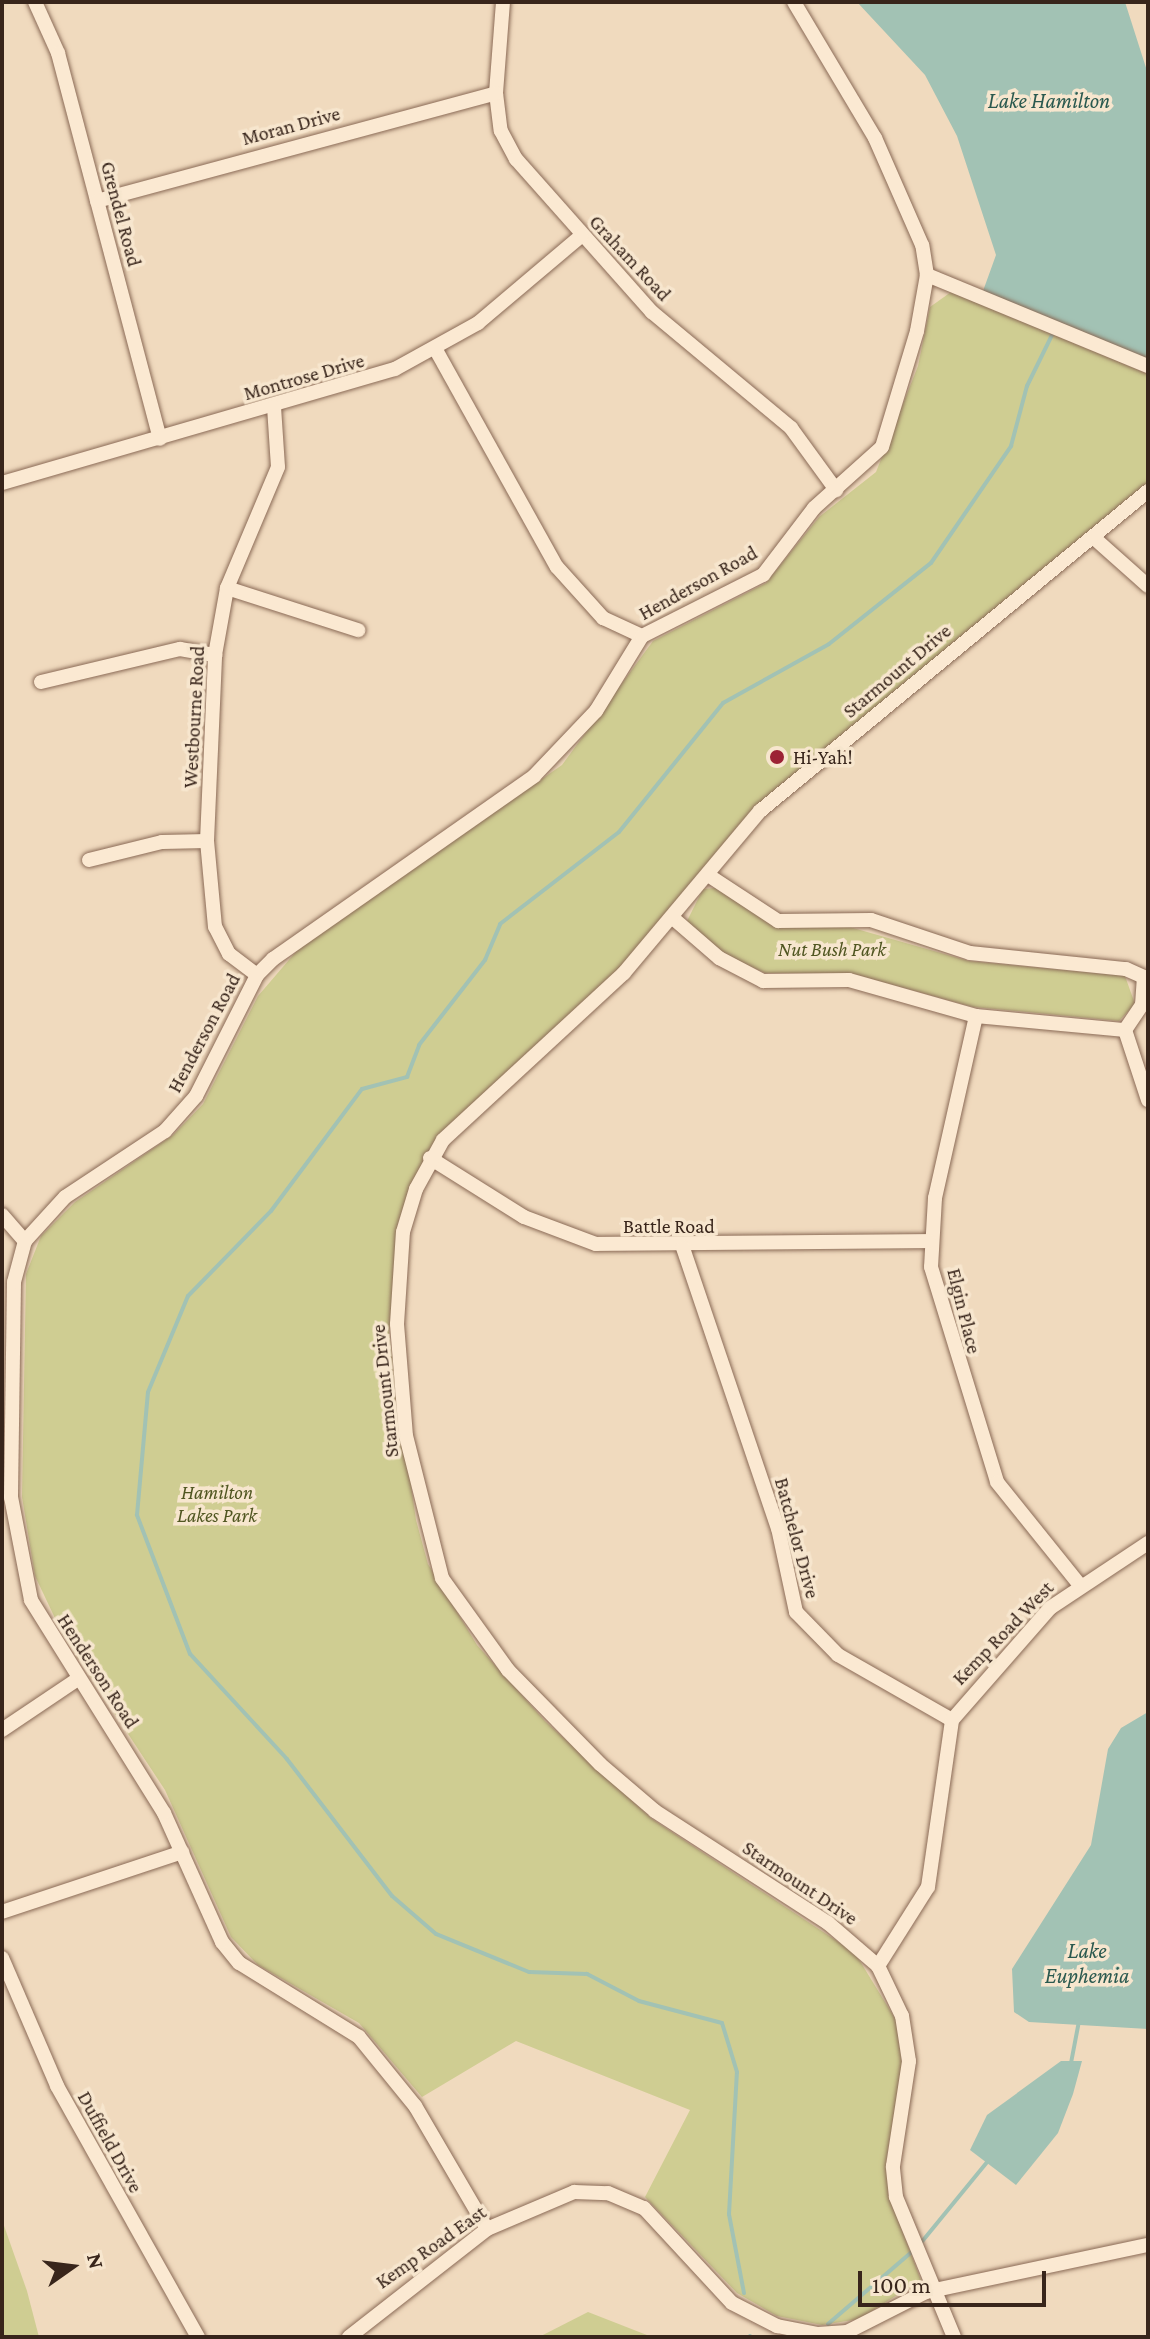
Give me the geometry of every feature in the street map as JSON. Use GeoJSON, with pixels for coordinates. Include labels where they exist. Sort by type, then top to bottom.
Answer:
{"type":"FeatureCollection","features":[{"type":"Feature","properties":{"kind":"street","name":"Grendel Road"},"geometry":{"type":"LineString","coordinates":[[35,2],[58,53],[160,439]]}},
{"type":"Feature","properties":{"kind":"street","name":"Graham Road"},"geometry":{"type":"LineString","coordinates":[[503,2],[496,93],[501,131],[516,159],[581,236],[652,312],[791,428],[836,490]]}},
{"type":"Feature","properties":{"kind":"street"},"geometry":{"type":"LineString","coordinates":[[794,2],[903,193],[927,275],[1148,366]]}},
{"type":"Feature","properties":{"kind":"street","name":"Moran Drive"},"geometry":{"type":"LineString","coordinates":[[97,201],[496,93]]}},
{"type":"Feature","properties":{"kind":"street","name":"Montrose Drive"},"geometry":{"type":"LineString","coordinates":[[2,483],[351,386],[436,350],[581,236]]}},
{"type":"Feature","properties":{"kind":"street","name":"Henderson Road"},"geometry":{"type":"LineString","coordinates":[[487,2229],[415,2106],[359,2037],[239,1963],[222,1942],[182,1852],[31,1600],[8,1527],[14,1282],[25,1241],[65,1197],[165,1131],[196,1096],[257,975],[566,749],[642,636],[763,575],[836,490],[882,447],[927,275]]}},
{"type":"Feature","properties":{"kind":"street"},"geometry":{"type":"LineString","coordinates":[[436,350],[557,567],[594,611],[642,636]]}},
{"type":"Feature","properties":{"kind":"street","name":"Westbourne Road"},"geometry":{"type":"LineString","coordinates":[[257,975],[229,954],[215,927],[207,841],[215,655],[227,588],[278,467],[274,407]]}},
{"type":"Feature","properties":{"kind":"street","name":"Starmount Drive"},"geometry":{"type":"LineString","coordinates":[[954,2337],[940,2289],[896,2197],[893,2166],[909,2061],[902,2016],[878,1966],[828,1923],[655,1811],[600,1764],[508,1670],[442,1578],[406,1436],[397,1346],[407,1213],[430,1158],[674,919],[781,791],[1148,491]]}},
{"type":"Feature","properties":{"kind":"street"},"geometry":{"type":"LineString","coordinates":[[1094,538],[1148,586]]}},
{"type":"Feature","properties":{"kind":"street"},"geometry":{"type":"LineString","coordinates":[[227,588],[358,630]]}},
{"type":"Feature","properties":{"kind":"street"},"geometry":{"type":"LineString","coordinates":[[41,682],[180,649],[215,655]]}},
{"type":"Feature","properties":{"kind":"street"},"geometry":{"type":"LineString","coordinates":[[89,860],[162,842],[207,841]]}},
{"type":"Feature","properties":{"kind":"street"},"geometry":{"type":"LineString","coordinates":[[708,875],[778,921],[871,920],[970,953],[1126,969],[1146,976],[1142,1005],[1125,1030]]}},
{"type":"Feature","properties":{"kind":"street"},"geometry":{"type":"LineString","coordinates":[[674,919],[719,958],[763,981],[849,980],[976,1016],[1125,1030]]}},
{"type":"Feature","properties":{"kind":"street","name":"Elgin Place"},"geometry":{"type":"LineString","coordinates":[[976,1016],[929,1241],[948,1336],[997,1482],[1079,1584]]}},
{"type":"Feature","properties":{"kind":"street"},"geometry":{"type":"LineString","coordinates":[[1125,1030],[1148,1100]]}},
{"type":"Feature","properties":{"kind":"street","name":"Battle Road"},"geometry":{"type":"LineString","coordinates":[[430,1158],[558,1234],[628,1248],[929,1241]]}},
{"type":"Feature","properties":{"kind":"street"},"geometry":{"type":"LineString","coordinates":[[2,1215],[25,1241]]}},
{"type":"Feature","properties":{"kind":"street","name":"Batchelor Drive"},"geometry":{"type":"LineString","coordinates":[[683,1248],[778,1528],[796,1612],[838,1655],[952,1720]]}},
{"type":"Feature","properties":{"kind":"street","name":"Kemp Road West"},"geometry":{"type":"LineString","coordinates":[[952,1720],[1005,1655],[1079,1584],[1148,1543]]}},
{"type":"Feature","properties":{"kind":"street"},"geometry":{"type":"LineString","coordinates":[[2,1730],[78,1679]]}},
{"type":"Feature","properties":{"kind":"street"},"geometry":{"type":"LineString","coordinates":[[878,1966],[928,1887],[952,1720]]}},
{"type":"Feature","properties":{"kind":"street"},"geometry":{"type":"LineString","coordinates":[[2,1912],[182,1852]]}},
{"type":"Feature","properties":{"kind":"street","name":"Duffield Drive"},"geometry":{"type":"LineString","coordinates":[[2,1958],[57,2086],[198,2337]]}},
{"type":"Feature","properties":{"kind":"street","name":"Kemp Road East"},"geometry":{"type":"LineString","coordinates":[[349,2337],[487,2229],[574,2192],[622,2198],[662,2222],[732,2303],[777,2326],[818,2334],[847,2332],[940,2289],[1148,2245]]}},
{"type":"Feature","properties":{"kind":"green space","name":"Hamilton Lakes Park"},"geometry":{"type":"Polygon","coordinates":[[[951,292],[1148,374],[1148,486],[816,759],[623,967],[440,1139],[402,1212],[389,1333],[416,1520],[428,1564],[477,1645],[545,1721],[652,1819],[855,1953],[896,2020],[902,2064],[886,2163],[889,2196],[921,2280],[859,2319],[822,2325],[777,2316],[737,2293],[645,2197],[690,2110],[516,2041],[422,2097],[359,2023],[258,1965],[231,1937],[165,1790],[63,1635],[35,1576],[22,1497],[26,1274],[41,1236],[75,1202],[173,1135],[203,1104],[258,996],[300,947],[562,765],[653,641],[766,583],[819,517],[876,472],[918,366],[930,307],[951,292]]]}},
{"type":"Feature","properties":{"kind":"green space","name":"Nut Bush Park"},"geometry":{"type":"Polygon","coordinates":[[[715,888],[777,927],[839,924],[969,961],[1125,976],[1135,1004],[1119,1021],[973,1007],[850,973],[765,973],[723,954],[686,923],[703,889],[715,888]]]}},
{"type":"Feature","properties":{"kind":"green space"},"geometry":{"type":"Polygon","coordinates":[[[2,2220],[27,2291],[39,2337],[2,2337],[2,2220]]]}},
{"type":"Feature","properties":{"kind":"green space"},"geometry":{"type":"Polygon","coordinates":[[[588,2312],[652,2337],[539,2337],[588,2312]]]}},
{"type":"Feature","properties":{"kind":"water","name":"Lake Hamilton"},"geometry":{"type":"Polygon","coordinates":[[[857,2],[1125,2],[1148,74],[1148,361],[983,291],[996,255],[957,136],[925,75],[857,2]]]}},
{"type":"Feature","properties":{"kind":"water","name":"Lake Euphemia"},"geometry":{"type":"Polygon","coordinates":[[[1148,1712],[1148,2029],[1029,2022],[1014,2012],[1012,1969],[1091,1845],[1108,1749],[1121,1728],[1148,1712]]]}},
{"type":"Feature","properties":{"kind":"water"},"geometry":{"type":"Polygon","coordinates":[[[1061,2061],[1082,2061],[1073,2094],[1058,2133],[1016,2185],[970,2150],[987,2115],[1061,2061]]]}},
{"type":"Feature","properties":{"kind":"waterway"},"geometry":{"type":"LineString","coordinates":[[744,2293],[729,2214],[737,2072],[722,2023],[639,2001],[587,1974],[529,1972],[436,1934],[392,1896],[287,1759],[190,1654],[137,1515],[148,1392],[188,1296],[271,1211],[362,1089],[407,1077],[419,1045],[485,960],[500,924],[619,832],[723,703],[829,644],[931,563],[1011,446],[1027,386],[1053,333]]}},
{"type":"Feature","properties":{"kind":"waterway"},"geometry":{"type":"LineString","coordinates":[[1071,2063],[1079,2021]]}},
{"type":"Feature","properties":{"kind":"waterway"},"geometry":{"type":"LineString","coordinates":[[920,2244],[988,2161]]}},
{"type":"Feature","properties":{"kind":"waterway"},"geometry":{"type":"LineString","coordinates":[[828,2324],[914,2250]]}},
{"type":"Feature","properties":{"kind":"place","name":"Hi-Yah!"},"geometry":{"type":"Point","coordinates":[777,757]}}]}
